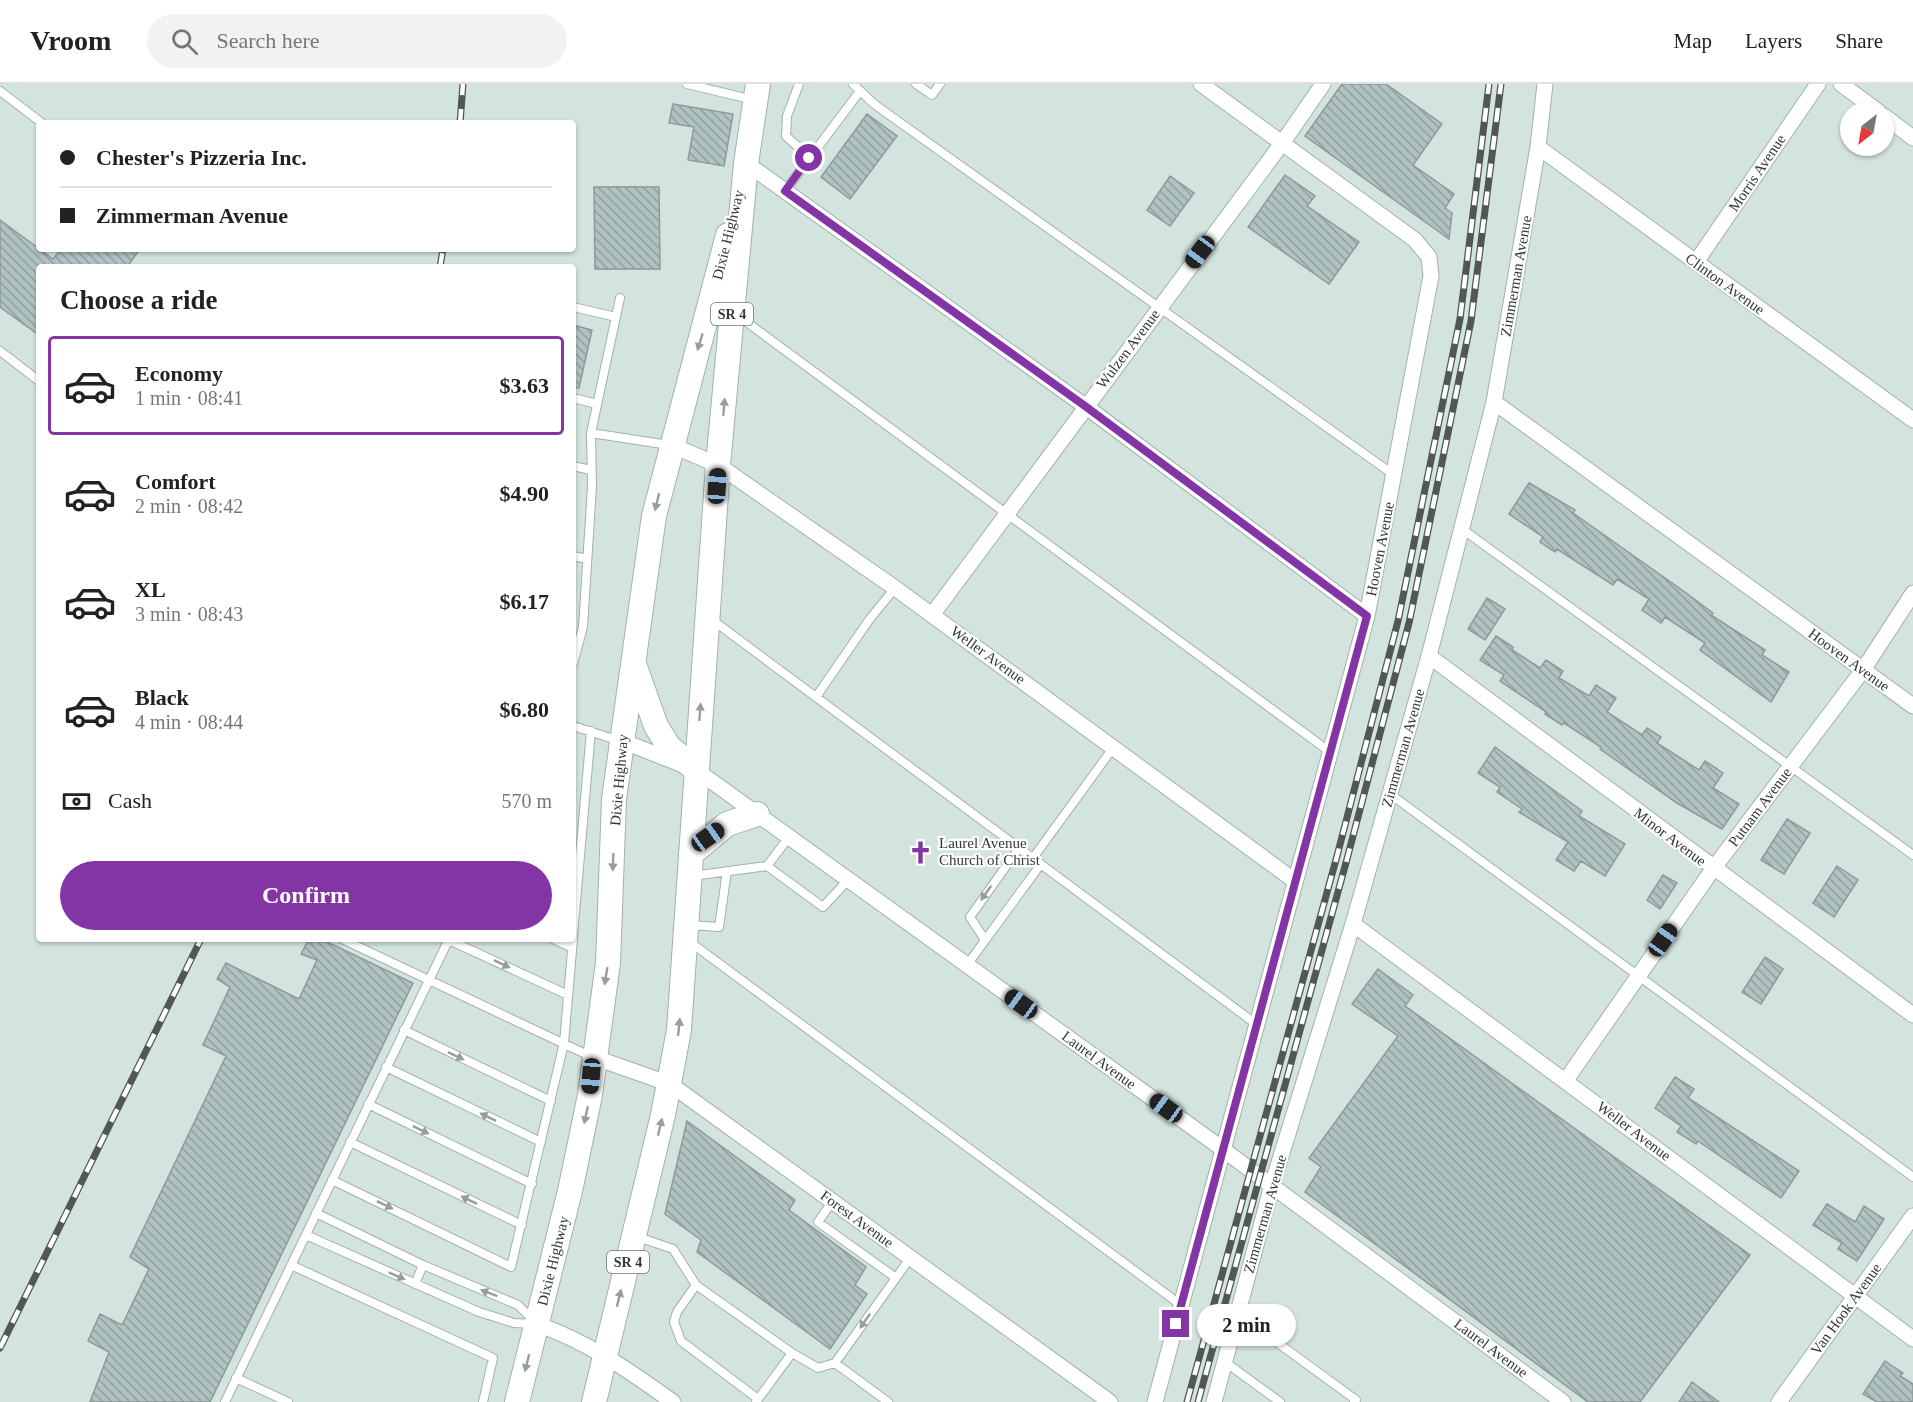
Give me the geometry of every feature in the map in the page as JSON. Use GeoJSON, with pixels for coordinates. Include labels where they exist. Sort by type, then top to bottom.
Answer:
{"type":"FeatureCollection","features":[{"type":"Feature","properties":{"kind":"main road","name":"Dixie Highway"},"geometry":{"type":"LineString","coordinates":[[594,1402],[670,1084],[679,1030],[718,465],[746,163],[757,92]]}},
{"type":"Feature","properties":{"kind":"main road","name":"Dixie Highway"},"geometry":{"type":"LineString","coordinates":[[517,1402],[590,1095],[593,1057],[608,963],[614,799],[654,516],[746,163]]}},
{"type":"Feature","properties":{"kind":"main road"},"geometry":{"type":"LineString","coordinates":[[632,660],[656,726],[669,747],[696,770]]}},
{"type":"Feature","properties":{"kind":"main road"},"geometry":{"type":"LineString","coordinates":[[690,865],[727,824],[757,814]]}},
{"type":"Feature","properties":{"kind":"street","name":"Hooven Avenue"},"geometry":{"type":"LineString","coordinates":[[1201,84],[1415,240],[1429,257],[1431,276],[1367,616],[1223,1149]]}},
{"type":"Feature","properties":{"kind":"street","name":"Wulzen Avenue"},"geometry":{"type":"LineString","coordinates":[[932,615],[1283,142],[1323,84]]}},
{"type":"Feature","properties":{"kind":"street","name":"Zimmerman Avenue"},"geometry":{"type":"LineString","coordinates":[[1214,1402],[1272,1185],[1353,924],[1429,656],[1494,402],[1538,147],[1545,84]]}},
{"type":"Feature","properties":{"kind":"street","name":"Morris Avenue"},"geometry":{"type":"LineString","coordinates":[[1696,262],[1818,84]]}},
{"type":"Feature","properties":{"kind":"street"},"geometry":{"type":"LineString","coordinates":[[1841,84],[1865,102]]}},
{"type":"Feature","properties":{"kind":"street"},"geometry":{"type":"LineString","coordinates":[[1894,124],[1913,138]]}},
{"type":"Feature","properties":{"kind":"street","name":"Clinton Avenue"},"geometry":{"type":"LineString","coordinates":[[1538,147],[1913,420]]}},
{"type":"Feature","properties":{"kind":"street"},"geometry":{"type":"LineString","coordinates":[[746,163],[1085,406],[1367,616]]}},
{"type":"Feature","properties":{"kind":"street","name":"Hooven Avenue"},"geometry":{"type":"LineString","coordinates":[[1494,402],[1913,706]]}},
{"type":"Feature","properties":{"kind":"street","name":"Weller Avenue"},"geometry":{"type":"LineString","coordinates":[[671,445],[718,465],[895,588],[1294,881]]}},
{"type":"Feature","properties":{"kind":"street","name":"Putnam Avenue"},"geometry":{"type":"LineString","coordinates":[[1566,1080],[1713,869],[1863,670],[1913,593]]}},
{"type":"Feature","properties":{"kind":"street","name":"Minor Avenue"},"geometry":{"type":"LineString","coordinates":[[1429,656],[1713,869],[1913,1015]]}},
{"type":"Feature","properties":{"kind":"street","name":"Laurel Avenue"},"geometry":{"type":"LineString","coordinates":[[622,741],[696,770],[1223,1149],[1563,1402]]}},
{"type":"Feature","properties":{"kind":"street","name":"Weller Avenue"},"geometry":{"type":"LineString","coordinates":[[1353,924],[1913,1339]]}},
{"type":"Feature","properties":{"kind":"street","name":"Forest Avenue"},"geometry":{"type":"LineString","coordinates":[[593,1057],[670,1084],[1110,1402]]}},
{"type":"Feature","properties":{"kind":"street"},"geometry":{"type":"LineString","coordinates":[[1155,1402],[1223,1149]]}},
{"type":"Feature","properties":{"kind":"street","name":"Van Hook Avenue"},"geometry":{"type":"LineString","coordinates":[[1779,1402],[1913,1216]]}},
{"type":"Feature","properties":{"kind":"street"},"geometry":{"type":"LineString","coordinates":[[537,1324],[573,1337],[606,1354],[673,1402]]}},
{"type":"Feature","properties":{"kind":"lane"},"geometry":{"type":"LineString","coordinates":[[687,84],[757,92]]}},
{"type":"Feature","properties":{"kind":"lane"},"geometry":{"type":"LineString","coordinates":[[800,84],[787,116],[786,136],[809,158]]}},
{"type":"Feature","properties":{"kind":"lane"},"geometry":{"type":"LineString","coordinates":[[853,84],[874,104],[1394,475]]}},
{"type":"Feature","properties":{"kind":"lane"},"geometry":{"type":"LineString","coordinates":[[916,84],[932,95],[940,84]]}},
{"type":"Feature","properties":{"kind":"lane"},"geometry":{"type":"LineString","coordinates":[[0,91],[38,120]]}},
{"type":"Feature","properties":{"kind":"lane"},"geometry":{"type":"LineString","coordinates":[[785,191],[860,91]]}},
{"type":"Feature","properties":{"kind":"lane"},"geometry":{"type":"LineString","coordinates":[[576,653],[583,627],[592,487],[591,434],[620,298]]}},
{"type":"Feature","properties":{"kind":"lane"},"geometry":{"type":"LineString","coordinates":[[576,308],[616,317]]}},
{"type":"Feature","properties":{"kind":"lane"},"geometry":{"type":"LineString","coordinates":[[732,312],[1007,512],[1330,752]]}},
{"type":"Feature","properties":{"kind":"lane"},"geometry":{"type":"LineString","coordinates":[[0,351],[36,379]]}},
{"type":"Feature","properties":{"kind":"lane"},"geometry":{"type":"LineString","coordinates":[[576,399],[597,404]]}},
{"type":"Feature","properties":{"kind":"lane"},"geometry":{"type":"LineString","coordinates":[[591,434],[671,445]]}},
{"type":"Feature","properties":{"kind":"lane"},"geometry":{"type":"LineString","coordinates":[[576,467],[591,470]]}},
{"type":"Feature","properties":{"kind":"lane"},"geometry":{"type":"LineString","coordinates":[[1462,529],[1913,855]]}},
{"type":"Feature","properties":{"kind":"lane"},"geometry":{"type":"LineString","coordinates":[[576,557],[587,559]]}},
{"type":"Feature","properties":{"kind":"lane"},"geometry":{"type":"LineString","coordinates":[[816,697],[869,620],[895,588]]}},
{"type":"Feature","properties":{"kind":"lane"},"geometry":{"type":"LineString","coordinates":[[707,616],[1256,1024]]}},
{"type":"Feature","properties":{"kind":"lane"},"geometry":{"type":"LineString","coordinates":[[576,727],[622,741]]}},
{"type":"Feature","properties":{"kind":"lane"},"geometry":{"type":"LineString","coordinates":[[576,903],[591,731]]}},
{"type":"Feature","properties":{"kind":"lane"},"geometry":{"type":"LineString","coordinates":[[1032,858],[1113,747]]}},
{"type":"Feature","properties":{"kind":"lane"},"geometry":{"type":"LineString","coordinates":[[1390,794],[1913,1177]]}},
{"type":"Feature","properties":{"kind":"lane"},"geometry":{"type":"LineString","coordinates":[[767,866],[789,837]]}},
{"type":"Feature","properties":{"kind":"lane"},"geometry":{"type":"LineString","coordinates":[[985,939],[970,917],[1019,848]]}},
{"type":"Feature","properties":{"kind":"lane"},"geometry":{"type":"LineString","coordinates":[[967,965],[1041,864]]}},
{"type":"Feature","properties":{"kind":"lane"},"geometry":{"type":"LineString","coordinates":[[690,865],[728,871],[767,866],[823,907],[848,880]]}},
{"type":"Feature","properties":{"kind":"lane"},"geometry":{"type":"LineString","coordinates":[[687,932],[719,927],[728,871]]}},
{"type":"Feature","properties":{"kind":"lane"},"geometry":{"type":"LineString","coordinates":[[687,932],[1181,1305]]}},
{"type":"Feature","properties":{"kind":"lane"},"geometry":{"type":"LineString","coordinates":[[348,942],[593,1057]]}},
{"type":"Feature","properties":{"kind":"lane"},"geometry":{"type":"LineString","coordinates":[[225,1402],[448,942]]}},
{"type":"Feature","properties":{"kind":"lane"},"geometry":{"type":"LineString","coordinates":[[453,942],[568,995]]}},
{"type":"Feature","properties":{"kind":"lane"},"geometry":{"type":"LineString","coordinates":[[559,942],[572,948]]}},
{"type":"Feature","properties":{"kind":"lane"},"geometry":{"type":"LineString","coordinates":[[332,1180],[511,1267],[564,1043],[573,942]]}},
{"type":"Feature","properties":{"kind":"lane"},"geometry":{"type":"LineString","coordinates":[[404,1030],[550,1101]]}},
{"type":"Feature","properties":{"kind":"lane"},"geometry":{"type":"LineString","coordinates":[[386,1067],[541,1142]]}},
{"type":"Feature","properties":{"kind":"lane"},"geometry":{"type":"LineString","coordinates":[[368,1104],[532,1184]]}},
{"type":"Feature","properties":{"kind":"lane"},"geometry":{"type":"LineString","coordinates":[[350,1142],[522,1225]]}},
{"type":"Feature","properties":{"kind":"lane"},"geometry":{"type":"LineString","coordinates":[[832,1202],[818,1222],[896,1278]]}},
{"type":"Feature","properties":{"kind":"lane"},"geometry":{"type":"LineString","coordinates":[[316,1213],[423,1264],[518,1305],[537,1324]]}},
{"type":"Feature","properties":{"kind":"lane"},"geometry":{"type":"LineString","coordinates":[[306,1235],[478,1312],[514,1323],[537,1324]]}},
{"type":"Feature","properties":{"kind":"lane"},"geometry":{"type":"LineString","coordinates":[[634,1236],[673,1249],[696,1285],[792,1353],[818,1368],[835,1364],[910,1258]]}},
{"type":"Feature","properties":{"kind":"lane"},"geometry":{"type":"LineString","coordinates":[[415,1284],[423,1264]]}},
{"type":"Feature","properties":{"kind":"lane"},"geometry":{"type":"LineString","coordinates":[[291,1265],[493,1358],[483,1402]]}},
{"type":"Feature","properties":{"kind":"lane"},"geometry":{"type":"LineString","coordinates":[[696,1285],[677,1312],[674,1322],[681,1341],[758,1401],[792,1353]]}},
{"type":"Feature","properties":{"kind":"lane"},"geometry":{"type":"LineString","coordinates":[[1238,1314],[1356,1400],[1354,1402]]}},
{"type":"Feature","properties":{"kind":"lane"},"geometry":{"type":"LineString","coordinates":[[1225,1362],[1280,1402]]}},
{"type":"Feature","properties":{"kind":"lane"},"geometry":{"type":"LineString","coordinates":[[835,1364],[888,1402]]}},
{"type":"Feature","properties":{"kind":"lane"},"geometry":{"type":"LineString","coordinates":[[236,1378],[288,1402]]}},
{"type":"Feature","properties":{"kind":"building"},"geometry":{"type":"Polygon","coordinates":[[[1342,84],[1386,84],[1442,124],[1413,165],[1454,194],[1445,208],[1452,213],[1449,239],[1305,136],[1342,84]]]}},
{"type":"Feature","properties":{"kind":"building"},"geometry":{"type":"Polygon","coordinates":[[[673,104],[733,114],[724,166],[688,160],[694,127],[669,123],[673,104]]]}},
{"type":"Feature","properties":{"kind":"building"},"geometry":{"type":"Polygon","coordinates":[[[867,114],[897,136],[850,199],[821,177],[867,114]]]}},
{"type":"Feature","properties":{"kind":"building"},"geometry":{"type":"Polygon","coordinates":[[[1285,175],[1315,196],[1307,206],[1359,242],[1329,284],[1248,227],[1285,175]]]}},
{"type":"Feature","properties":{"kind":"building"},"geometry":{"type":"Polygon","coordinates":[[[1170,176],[1194,193],[1170,226],[1147,210],[1170,176]]]}},
{"type":"Feature","properties":{"kind":"building"},"geometry":{"type":"Polygon","coordinates":[[[594,187],[659,187],[660,269],[595,269],[594,187]]]}},
{"type":"Feature","properties":{"kind":"building"},"geometry":{"type":"Polygon","coordinates":[[[0,220],[36,246],[36,252],[43,252],[53,259],[59,252],[138,252],[129,264],[36,264],[36,333],[0,307],[0,220]]]}},
{"type":"Feature","properties":{"kind":"building"},"geometry":{"type":"Polygon","coordinates":[[[576,326],[592,330],[579,388],[576,388],[576,326]]]}},
{"type":"Feature","properties":{"kind":"building"},"geometry":{"type":"Polygon","coordinates":[[[1529,483],[1575,510],[1573,513],[1682,590],[1713,613],[1711,615],[1765,650],[1762,655],[1789,672],[1771,702],[1700,650],[1705,643],[1665,617],[1661,623],[1642,610],[1649,599],[1617,579],[1613,585],[1557,549],[1555,552],[1540,542],[1543,537],[1509,514],[1529,483]]]}},
{"type":"Feature","properties":{"kind":"building"},"geometry":{"type":"Polygon","coordinates":[[[1487,598],[1505,609],[1485,640],[1468,629],[1487,598]]]}},
{"type":"Feature","properties":{"kind":"building"},"geometry":{"type":"Polygon","coordinates":[[[1496,636],[1513,647],[1512,650],[1540,668],[1546,660],[1563,671],[1559,678],[1589,696],[1596,685],[1616,698],[1607,712],[1642,735],[1647,728],[1661,737],[1657,743],[1699,770],[1705,761],[1723,773],[1713,788],[1739,804],[1722,829],[1677,803],[1600,749],[1601,747],[1564,723],[1562,725],[1545,714],[1546,712],[1500,681],[1504,675],[1480,660],[1496,636]]]}},
{"type":"Feature","properties":{"kind":"building"},"geometry":{"type":"Polygon","coordinates":[[[1495,747],[1582,811],[1579,816],[1625,844],[1605,876],[1581,861],[1574,871],[1556,860],[1568,842],[1519,812],[1522,809],[1497,792],[1500,787],[1478,773],[1495,747]]]}},
{"type":"Feature","properties":{"kind":"building"},"geometry":{"type":"Polygon","coordinates":[[[1787,819],[1810,833],[1784,874],[1761,860],[1787,819]]]}},
{"type":"Feature","properties":{"kind":"building"},"geometry":{"type":"Polygon","coordinates":[[[1837,866],[1858,880],[1834,917],[1813,903],[1837,866]]]}},
{"type":"Feature","properties":{"kind":"building"},"geometry":{"type":"Polygon","coordinates":[[[1663,875],[1677,883],[1660,909],[1647,900],[1663,875]]]}},
{"type":"Feature","properties":{"kind":"building"},"geometry":{"type":"Polygon","coordinates":[[[307,942],[327,942],[413,983],[210,1402],[90,1402],[109,1352],[88,1341],[100,1314],[122,1325],[149,1269],[130,1257],[226,1056],[203,1045],[230,987],[217,979],[226,963],[299,999],[317,960],[301,954],[307,942]]]}},
{"type":"Feature","properties":{"kind":"building"},"geometry":{"type":"Polygon","coordinates":[[[1765,957],[1783,969],[1761,1004],[1742,992],[1765,957]]]}},
{"type":"Feature","properties":{"kind":"building"},"geometry":{"type":"Polygon","coordinates":[[[1378,969],[1413,995],[1405,1006],[1750,1255],[1640,1402],[1588,1402],[1305,1192],[1321,1167],[1309,1158],[1398,1036],[1352,1004],[1378,969]]]}},
{"type":"Feature","properties":{"kind":"building"},"geometry":{"type":"Polygon","coordinates":[[[1675,1077],[1694,1089],[1688,1098],[1799,1171],[1781,1198],[1698,1141],[1696,1144],[1677,1132],[1681,1126],[1655,1108],[1675,1077]]]}},
{"type":"Feature","properties":{"kind":"building"},"geometry":{"type":"Polygon","coordinates":[[[687,1121],[795,1200],[789,1210],[866,1267],[855,1285],[867,1294],[830,1349],[697,1252],[701,1240],[665,1214],[687,1121]]]}},
{"type":"Feature","properties":{"kind":"building"},"geometry":{"type":"Polygon","coordinates":[[[1827,1204],[1855,1222],[1864,1206],[1884,1219],[1857,1261],[1838,1249],[1842,1243],[1813,1225],[1827,1204]]]}},
{"type":"Feature","properties":{"kind":"building"},"geometry":{"type":"Polygon","coordinates":[[[1885,1361],[1903,1373],[1900,1376],[1913,1384],[1913,1402],[1877,1402],[1863,1394],[1885,1361]]]}},
{"type":"Feature","properties":{"kind":"building"},"geometry":{"type":"Polygon","coordinates":[[[1692,1382],[1719,1402],[1679,1402],[1692,1382]]]}},
{"type":"Feature","properties":{"kind":"railway"},"geometry":{"type":"LineString","coordinates":[[460,120],[463,84]]}},
{"type":"Feature","properties":{"kind":"railway"},"geometry":{"type":"LineString","coordinates":[[1187,1402],[1337,856],[1398,621],[1460,319],[1489,84]]}},
{"type":"Feature","properties":{"kind":"railway"},"geometry":{"type":"LineString","coordinates":[[1198,1402],[1347,859],[1409,623],[1471,321],[1501,84]]}},
{"type":"Feature","properties":{"kind":"railway"},"geometry":{"type":"LineString","coordinates":[[440,264],[442,252]]}},
{"type":"Feature","properties":{"kind":"railway"},"geometry":{"type":"LineString","coordinates":[[0,1348],[200,942]]}},
{"type":"Feature","properties":{"kind":"place","name":"Laurel Avenue Church of Christ"},"geometry":{"type":"Point","coordinates":[921,852]}},
{"type":"Feature","properties":{"kind":"route"},"geometry":{"type":"LineString","coordinates":[[809,158],[785,191],[1085,406],[1367,616],[1176,1324]]}}]}
